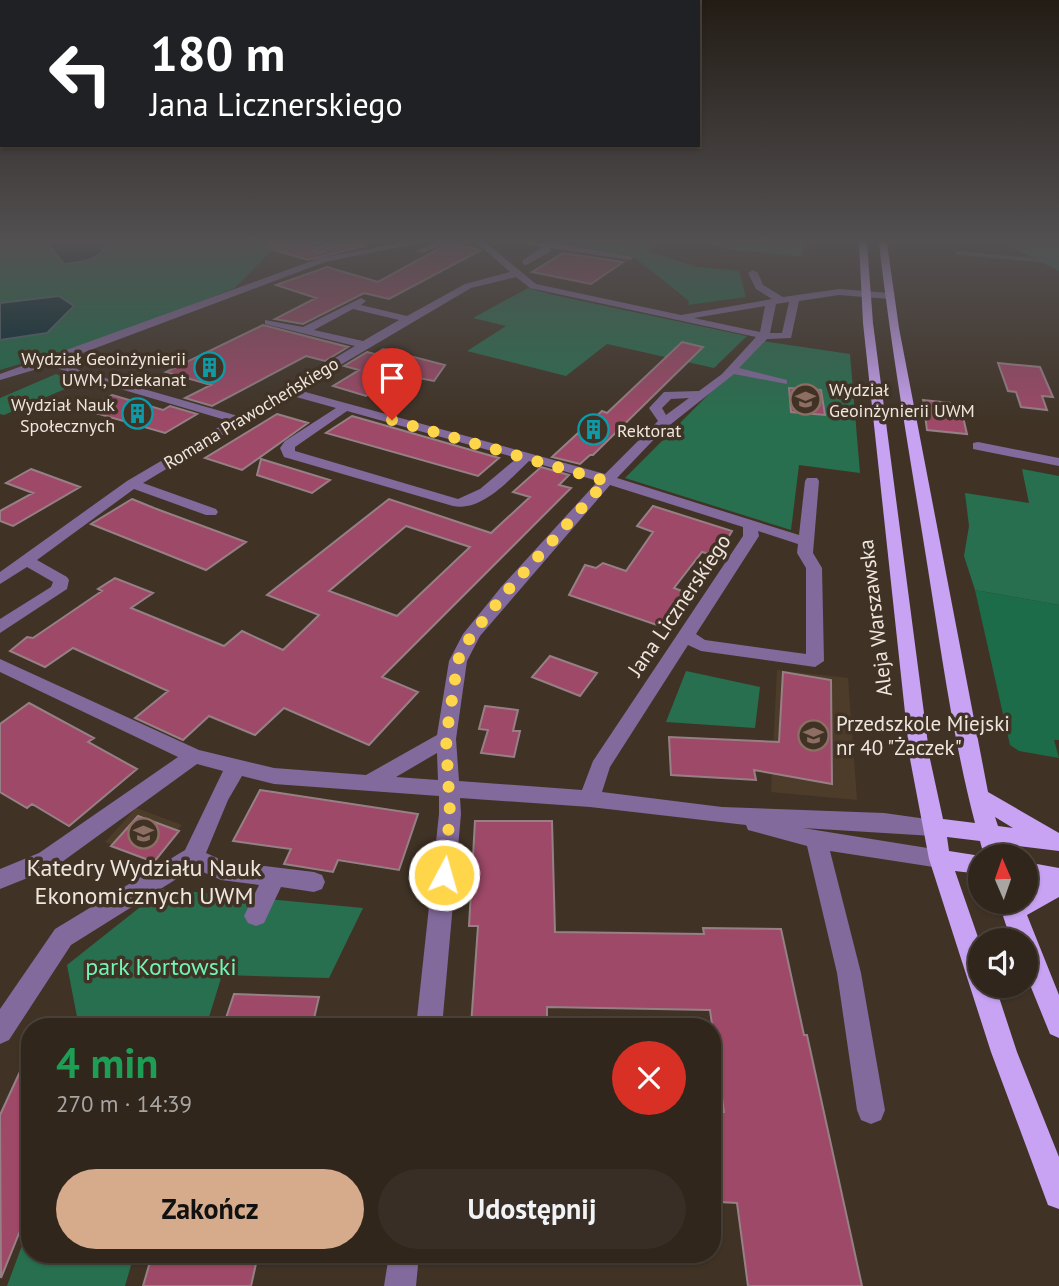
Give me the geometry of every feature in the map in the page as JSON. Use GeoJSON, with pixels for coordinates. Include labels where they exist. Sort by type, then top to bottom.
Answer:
{"type":"FeatureCollection","features":[{"type":"Feature","properties":{"kind":"main road","name":"Aleja Warszawska"},"geometry":{"type":"LineString","coordinates":[[868,303],[920,759],[940,859],[968,943]]}},
{"type":"Feature","properties":{"kind":"main road"},"geometry":{"type":"LineString","coordinates":[[891,303],[930,541],[978,796],[991,844]]}},
{"type":"Feature","properties":{"kind":"main road"},"geometry":{"type":"LineString","coordinates":[[978,796],[1056,842]]}},
{"type":"Feature","properties":{"kind":"main road"},"geometry":{"type":"LineString","coordinates":[[933,827],[986,844]]}},
{"type":"Feature","properties":{"kind":"main road"},"geometry":{"type":"LineString","coordinates":[[1024,844],[1056,842]]}},
{"type":"Feature","properties":{"kind":"main road"},"geometry":{"type":"LineString","coordinates":[[940,859],[968,863]]}},
{"type":"Feature","properties":{"kind":"main road"},"geometry":{"type":"LineString","coordinates":[[1038,874],[1059,878]]}},
{"type":"Feature","properties":{"kind":"main road"},"geometry":{"type":"LineString","coordinates":[[1038,894],[1059,885]]}},
{"type":"Feature","properties":{"kind":"main road"},"geometry":{"type":"LineString","coordinates":[[1038,975],[1059,1025]]}},
{"type":"Feature","properties":{"kind":"main road"},"geometry":{"type":"LineString","coordinates":[[986,998],[1004,1052],[1059,1194]]}},
{"type":"Feature","properties":{"kind":"street"},"geometry":{"type":"LineString","coordinates":[[0,377],[52,361],[208,303]]}},
{"type":"Feature","properties":{"kind":"street"},"geometry":{"type":"LineString","coordinates":[[295,337],[356,303],[408,318]]}},
{"type":"Feature","properties":{"kind":"street","name":"Romana Prawocheńskiego"},"geometry":{"type":"LineString","coordinates":[[0,579],[131,484],[436,303]]}},
{"type":"Feature","properties":{"kind":"street"},"geometry":{"type":"LineString","coordinates":[[605,303],[764,336],[787,336],[794,303]]}},
{"type":"Feature","properties":{"kind":"street"},"geometry":{"type":"LineString","coordinates":[[675,317],[763,303]]}},
{"type":"Feature","properties":{"kind":"street"},"geometry":{"type":"LineString","coordinates":[[430,1018],[450,790],[446,738],[458,660],[472,634],[549,542],[606,481],[665,422],[732,370],[764,336],[775,303]]}},
{"type":"Feature","properties":{"kind":"street"},"geometry":{"type":"LineString","coordinates":[[270,322],[364,345]]}},
{"type":"Feature","properties":{"kind":"street"},"geometry":{"type":"LineString","coordinates":[[52,361],[77,373],[239,420]]}},
{"type":"Feature","properties":{"kind":"street"},"geometry":{"type":"LineString","coordinates":[[732,370],[783,382]]}},
{"type":"Feature","properties":{"kind":"street","name":"Jana Licznerskiego"},"geometry":{"type":"LineString","coordinates":[[288,391],[750,524],[751,536],[600,766],[590,799]]}},
{"type":"Feature","properties":{"kind":"street"},"geometry":{"type":"LineString","coordinates":[[345,407],[290,444],[287,448],[289,454],[458,503],[470,502],[525,458]]}},
{"type":"Feature","properties":{"kind":"street"},"geometry":{"type":"LineString","coordinates":[[978,446],[1059,462]]}},
{"type":"Feature","properties":{"kind":"street"},"geometry":{"type":"LineString","coordinates":[[685,635],[702,645],[816,662],[814,568],[805,553],[812,481]]}},
{"type":"Feature","properties":{"kind":"street"},"geometry":{"type":"LineString","coordinates":[[131,484],[211,512]]}},
{"type":"Feature","properties":{"kind":"street"},"geometry":{"type":"LineString","coordinates":[[750,524],[806,542]]}},
{"type":"Feature","properties":{"kind":"street"},"geometry":{"type":"LineString","coordinates":[[0,627],[59,589],[61,580],[25,560]]}},
{"type":"Feature","properties":{"kind":"street"},"geometry":{"type":"LineString","coordinates":[[0,665],[194,756],[274,776],[590,799],[722,816],[884,822],[933,827]]}},
{"type":"Feature","properties":{"kind":"street"},"geometry":{"type":"LineString","coordinates":[[368,783],[446,738]]}},
{"type":"Feature","properties":{"kind":"street"},"geometry":{"type":"LineString","coordinates":[[0,879],[47,860],[194,756]]}},
{"type":"Feature","properties":{"kind":"street"},"geometry":{"type":"LineString","coordinates":[[0,1031],[63,937],[193,857],[218,796],[236,768]]}},
{"type":"Feature","properties":{"kind":"street"},"geometry":{"type":"LineString","coordinates":[[722,816],[816,840],[940,859]]}},
{"type":"Feature","properties":{"kind":"street"},"geometry":{"type":"LineString","coordinates":[[816,840],[849,973],[872,1110]]}},
{"type":"Feature","properties":{"kind":"street"},"geometry":{"type":"LineString","coordinates":[[193,857],[221,870],[314,882]]}},
{"type":"Feature","properties":{"kind":"street"},"geometry":{"type":"LineString","coordinates":[[256,915],[274,877]]}},
{"type":"Feature","properties":{"kind":"street"},"geometry":{"type":"LineString","coordinates":[[400,1286],[403,1263]]}},
{"type":"Feature","properties":{"kind":"shaded area","name":"Przedszkole Miejski nr 40 \"Żaczek\""},"geometry":{"type":"Polygon","coordinates":[[[777,670],[848,678],[857,800],[771,792],[777,670]]]}},
{"type":"Feature","properties":{"kind":"shaded area","name":"Katedry Wydziału Nauk Ekonomicznych UWM"},"geometry":{"type":"Polygon","coordinates":[[[136,808],[182,825],[152,860],[105,842],[136,808]]]}},
{"type":"Feature","properties":{"kind":"green space"},"geometry":{"type":"Polygon","coordinates":[[[4,303],[197,303],[110,337],[0,370],[0,340],[47,333],[4,303]]]}},
{"type":"Feature","properties":{"kind":"green space"},"geometry":{"type":"Polygon","coordinates":[[[500,303],[592,303],[747,336],[714,368],[607,344],[566,376],[467,351],[506,326],[473,318],[500,303]]]}},
{"type":"Feature","properties":{"kind":"green space"},"geometry":{"type":"Polygon","coordinates":[[[762,341],[850,354],[860,473],[799,465],[791,530],[625,478],[762,341]]]}},
{"type":"Feature","properties":{"kind":"green space"},"geometry":{"type":"Polygon","coordinates":[[[56,374],[79,383],[4,415],[0,414],[0,398],[56,374]]]}},
{"type":"Feature","properties":{"kind":"green space"},"geometry":{"type":"Polygon","coordinates":[[[1022,469],[1059,476],[1059,605],[975,590],[964,556],[969,526],[965,493],[1029,503],[1022,469]]]}},
{"type":"Feature","properties":{"kind":"green space"},"geometry":{"type":"Polygon","coordinates":[[[975,590],[1059,605],[1059,740],[1054,740],[1059,758],[1019,751],[1010,745],[975,590]]]}},
{"type":"Feature","properties":{"kind":"green space"},"geometry":{"type":"Polygon","coordinates":[[[686,671],[760,687],[755,728],[666,722],[686,671]]]}},
{"type":"Feature","properties":{"kind":"green space","name":"park Kortowski"},"geometry":{"type":"Polygon","coordinates":[[[163,889],[363,908],[329,978],[222,975],[209,1018],[77,1018],[67,965],[163,889]]]}},
{"type":"Feature","properties":{"kind":"green space"},"geometry":{"type":"Polygon","coordinates":[[[21,1248],[21,1263],[132,1263],[125,1286],[7,1286],[21,1248]]]}},
{"type":"Feature","properties":{"kind":"water"},"geometry":{"type":"Polygon","coordinates":[[[0,303],[70,303],[74,306],[47,333],[0,340],[0,303]]]}},
{"type":"Feature","properties":{"kind":"building"},"geometry":{"type":"Polygon","coordinates":[[[306,303],[344,303],[303,324],[275,319],[306,303]]]}},
{"type":"Feature","properties":{"kind":"building"},"geometry":{"type":"Polygon","coordinates":[[[263,325],[348,347],[325,361],[306,356],[212,406],[185,398],[211,385],[166,372],[263,325]]]}},
{"type":"Feature","properties":{"kind":"building"},"geometry":{"type":"Polygon","coordinates":[[[682,342],[703,347],[593,455],[580,464],[552,457],[602,411],[607,413],[682,342]]]}},
{"type":"Feature","properties":{"kind":"building"},"geometry":{"type":"Polygon","coordinates":[[[383,349],[445,365],[434,381],[397,374],[366,396],[333,386],[359,370],[344,366],[367,352],[375,354],[383,349]]]}},
{"type":"Feature","properties":{"kind":"building"},"geometry":{"type":"Polygon","coordinates":[[[998,363],[1040,367],[1053,397],[1042,396],[1047,410],[1021,407],[1016,392],[1008,391],[998,363]]]}},
{"type":"Feature","properties":{"kind":"building","name":"Wydział Geoinżynierii UWM"},"geometry":{"type":"Polygon","coordinates":[[[789,388],[821,390],[825,415],[791,412],[789,388]]]}},
{"type":"Feature","properties":{"kind":"building","name":"Wydział Nauk Społecznych"},"geometry":{"type":"Polygon","coordinates":[[[112,395],[163,410],[170,406],[197,414],[165,433],[85,410],[112,395]]]}},
{"type":"Feature","properties":{"kind":"building"},"geometry":{"type":"Polygon","coordinates":[[[923,400],[960,404],[967,434],[927,430],[923,400]]]}},
{"type":"Feature","properties":{"kind":"building"},"geometry":{"type":"Polygon","coordinates":[[[277,414],[308,423],[242,470],[205,458],[277,414]]]}},
{"type":"Feature","properties":{"kind":"building"},"geometry":{"type":"Polygon","coordinates":[[[352,416],[499,458],[478,476],[326,433],[352,416]]]}},
{"type":"Feature","properties":{"kind":"building"},"geometry":{"type":"Polygon","coordinates":[[[261,459],[330,480],[312,493],[257,475],[261,459]]]}},
{"type":"Feature","properties":{"kind":"building"},"geometry":{"type":"Polygon","coordinates":[[[541,467],[569,475],[559,485],[571,488],[382,677],[418,692],[369,745],[284,708],[255,735],[209,716],[183,740],[135,718],[168,691],[73,648],[45,667],[10,651],[27,637],[33,638],[102,591],[98,589],[115,578],[153,593],[131,608],[224,646],[242,631],[283,650],[319,615],[267,595],[389,499],[491,533],[530,497],[513,492],[541,467]],[[406,526],[329,591],[397,616],[470,547],[406,526]]]}},
{"type":"Feature","properties":{"kind":"building"},"geometry":{"type":"Polygon","coordinates":[[[31,469],[80,487],[13,526],[0,521],[0,511],[33,493],[6,483],[31,469]]]}},
{"type":"Feature","properties":{"kind":"building"},"geometry":{"type":"Polygon","coordinates":[[[132,499],[246,542],[206,570],[91,524],[132,499]]]}},
{"type":"Feature","properties":{"kind":"building"},"geometry":{"type":"Polygon","coordinates":[[[653,506],[732,531],[717,556],[702,552],[674,588],[690,594],[663,627],[569,595],[585,565],[596,568],[603,563],[626,571],[653,532],[637,526],[653,506]]]}},
{"type":"Feature","properties":{"kind":"building"},"geometry":{"type":"Polygon","coordinates":[[[550,656],[597,673],[580,696],[532,677],[550,656]]]}},
{"type":"Feature","properties":{"kind":"building"},"geometry":{"type":"Polygon","coordinates":[[[783,672],[831,680],[832,784],[754,770],[756,780],[671,775],[669,737],[779,742],[783,672]]]}},
{"type":"Feature","properties":{"kind":"building"},"geometry":{"type":"Polygon","coordinates":[[[29,703],[94,738],[88,742],[137,769],[69,826],[32,804],[27,808],[0,792],[0,724],[29,703]]]}},
{"type":"Feature","properties":{"kind":"building"},"geometry":{"type":"Polygon","coordinates":[[[485,706],[518,710],[513,731],[520,731],[514,757],[481,753],[488,730],[479,729],[485,706]]]}},
{"type":"Feature","properties":{"kind":"building"},"geometry":{"type":"Polygon","coordinates":[[[260,790],[418,814],[399,870],[338,860],[333,872],[284,864],[291,849],[233,841],[260,790]]]}},
{"type":"Feature","properties":{"kind":"building","name":"Katedry Wydziału Nauk Ekonomicznych UWM"},"geometry":{"type":"Polygon","coordinates":[[[138,816],[179,831],[154,862],[111,846],[138,816]]]}},
{"type":"Feature","properties":{"kind":"building"},"geometry":{"type":"Polygon","coordinates":[[[475,821],[552,821],[555,932],[704,934],[703,928],[781,929],[862,1286],[748,1286],[737,1203],[721,1202],[721,1112],[724,1112],[721,1090],[721,1018],[711,1018],[710,1010],[547,1007],[547,1018],[472,1018],[478,926],[469,926],[475,821]]]}},
{"type":"Feature","properties":{"kind":"building"},"geometry":{"type":"Polygon","coordinates":[[[234,994],[319,997],[314,1018],[226,1018],[234,994]]]}},
{"type":"Feature","properties":{"kind":"building"},"geometry":{"type":"Polygon","coordinates":[[[21,1070],[21,1228],[1,1278],[0,1115],[21,1070]]]}},
{"type":"Feature","properties":{"kind":"building"},"geometry":{"type":"Polygon","coordinates":[[[150,1263],[256,1263],[251,1286],[143,1286],[150,1263]]]}},
{"type":"Feature","properties":{"kind":"place","name":"Wydział Geoinżynierii UWM, Dziekanat"},"geometry":{"type":"Point","coordinates":[209,368]}},
{"type":"Feature","properties":{"kind":"place","name":"Wydział Geoinżynierii UWM"},"geometry":{"type":"Point","coordinates":[806,399]}},
{"type":"Feature","properties":{"kind":"place","name":"Wydział Nauk Społecznych"},"geometry":{"type":"Point","coordinates":[138,414]}},
{"type":"Feature","properties":{"kind":"place","name":"Rektorat"},"geometry":{"type":"Point","coordinates":[594,430]}},
{"type":"Feature","properties":{"kind":"place","name":"Przedszkole Miejski nr 40 \"Żaczek\""},"geometry":{"type":"Point","coordinates":[813,735]}},
{"type":"Feature","properties":{"kind":"place","name":"Katedry Wydziału Nauk Ekonomicznych UWM"},"geometry":{"type":"Point","coordinates":[144,833]}},
{"type":"Feature","properties":{"kind":"route"},"geometry":{"type":"LineString","coordinates":[[392,420],[590,474],[606,481],[508,590],[472,634],[458,660],[446,738],[450,814],[444,875]]}}]}
